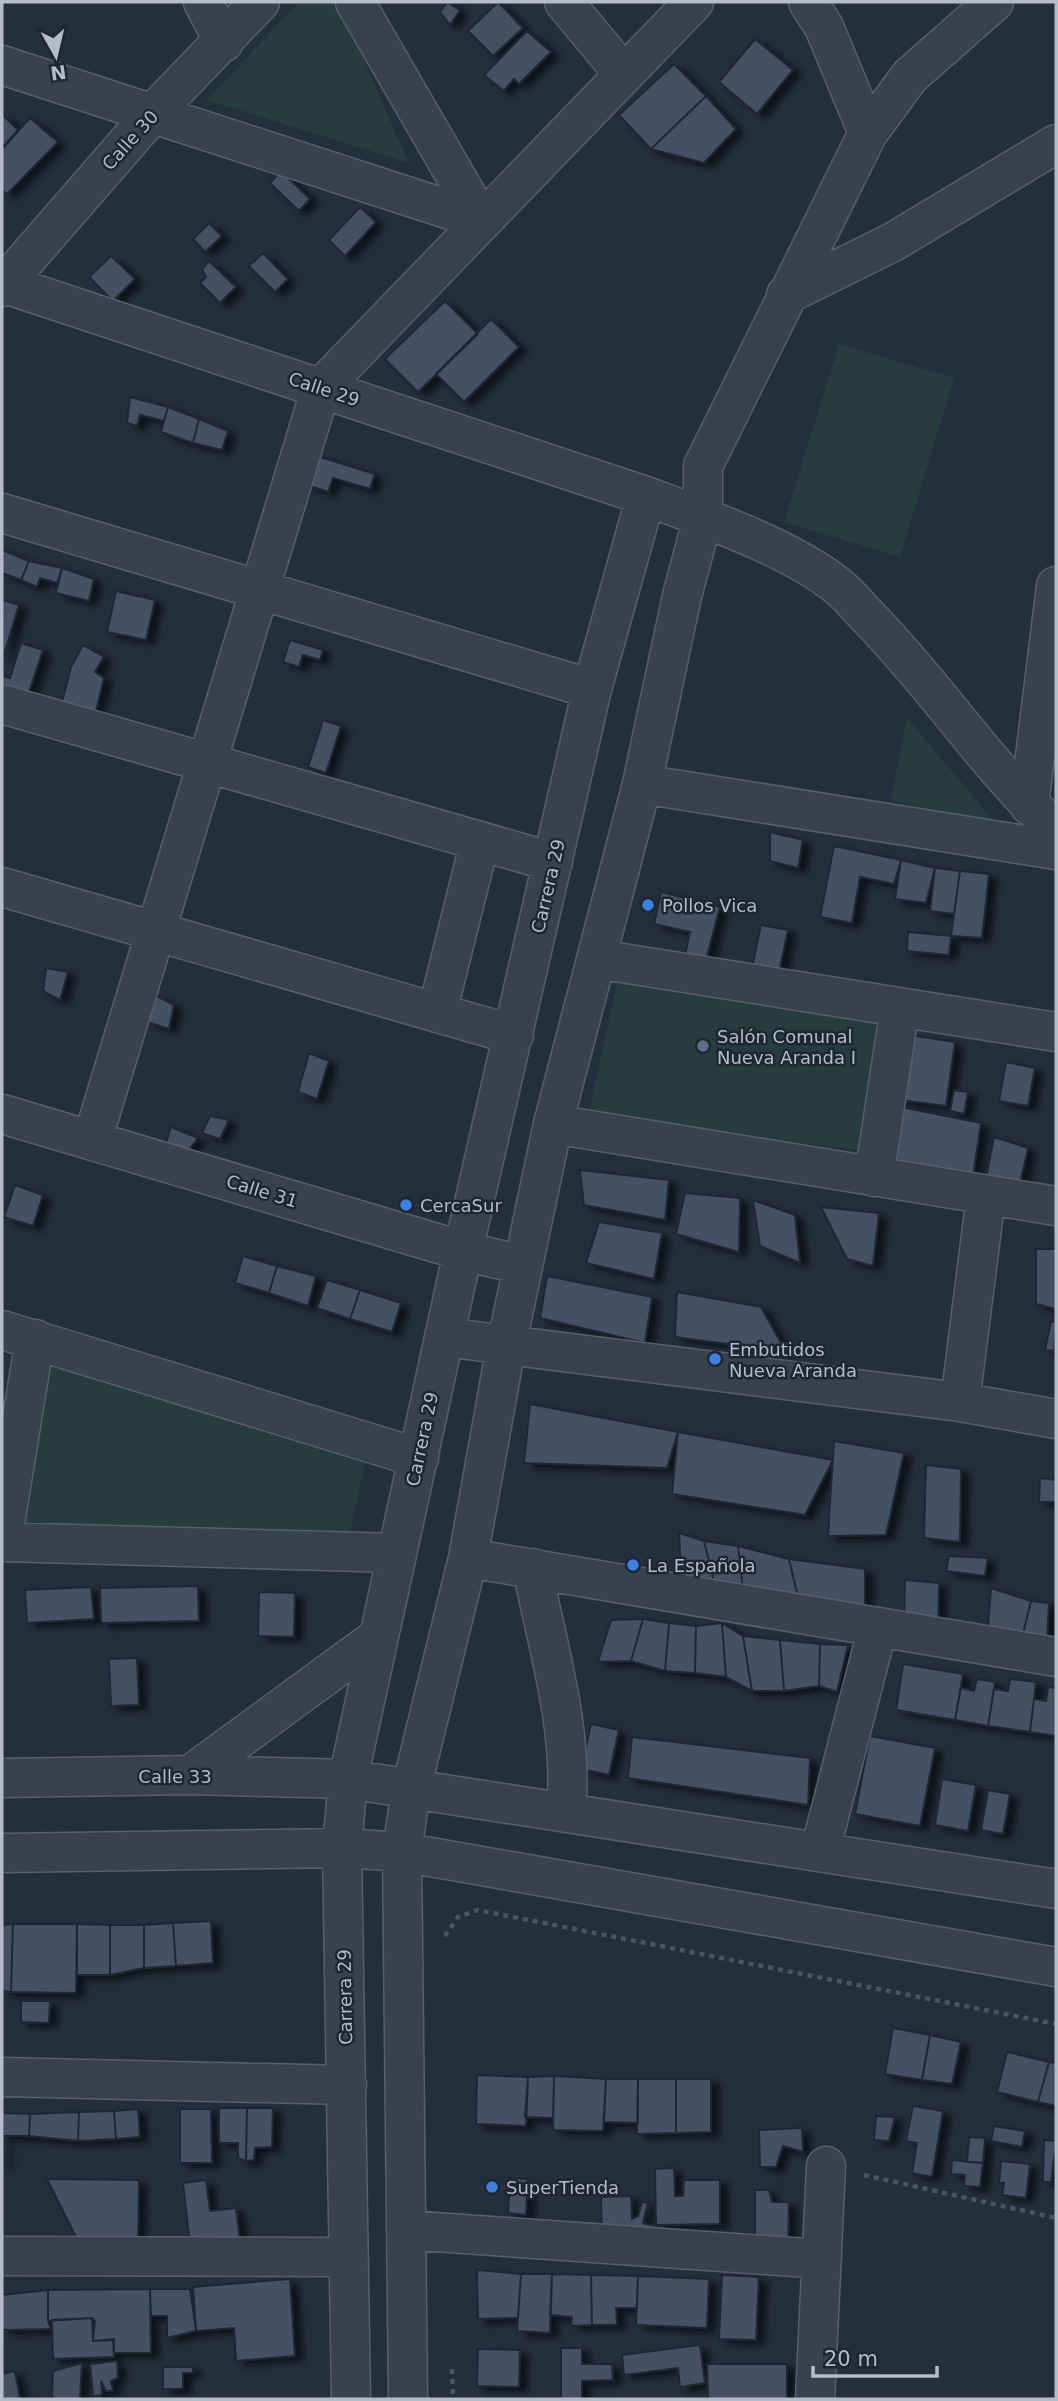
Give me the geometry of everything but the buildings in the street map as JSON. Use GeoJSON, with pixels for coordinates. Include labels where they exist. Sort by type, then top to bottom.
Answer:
{"type":"FeatureCollection","features":[{"type":"Feature","properties":{"kind":"street"},"geometry":{"type":"LineString","coordinates":[[202,2],[224,41]]}},
{"type":"Feature","properties":{"kind":"street","name":"Calle 30"},"geometry":{"type":"LineString","coordinates":[[2,284],[154,112],[260,2]]}},
{"type":"Feature","properties":{"kind":"street"},"geometry":{"type":"LineString","coordinates":[[355,2],[481,220]]}},
{"type":"Feature","properties":{"kind":"street"},"geometry":{"type":"LineString","coordinates":[[564,2],[623,74]]}},
{"type":"Feature","properties":{"kind":"street"},"geometry":{"type":"LineString","coordinates":[[92,1141],[321,388],[694,2]]}},
{"type":"Feature","properties":{"kind":"street"},"geometry":{"type":"LineString","coordinates":[[808,2],[824,27],[869,133]]}},
{"type":"Feature","properties":{"kind":"street"},"geometry":{"type":"LineString","coordinates":[[408,2399],[402,1852],[411,1788],[468,1558],[506,1347],[553,1124],[642,785],[682,596],[703,517],[703,466],[869,133],[910,76],[993,2]]}},
{"type":"Feature","properties":{"kind":"street"},"geometry":{"type":"LineString","coordinates":[[2,65],[481,220]]}},
{"type":"Feature","properties":{"kind":"street"},"geometry":{"type":"LineString","coordinates":[[786,295],[893,242],[1056,144]]}},
{"type":"Feature","properties":{"kind":"street","name":"Calle 29"},"geometry":{"type":"LineString","coordinates":[[2,284],[646,496],[703,517],[795,560],[839,587],[901,650],[1043,817]]}},
{"type":"Feature","properties":{"kind":"street"},"geometry":{"type":"LineString","coordinates":[[646,496],[703,466]]}},
{"type":"Feature","properties":{"kind":"street","name":"Carrera 29"},"geometry":{"type":"LineString","coordinates":[[351,2399],[342,1848],[348,1779],[463,1251],[592,689],[646,496]]}},
{"type":"Feature","properties":{"kind":"street"},"geometry":{"type":"LineString","coordinates":[[2,513],[592,689]]}},
{"type":"Feature","properties":{"kind":"street"},"geometry":{"type":"LineString","coordinates":[[1043,817],[1056,586]]}},
{"type":"Feature","properties":{"kind":"street"},"geometry":{"type":"LineString","coordinates":[[2,704],[554,862]]}},
{"type":"Feature","properties":{"kind":"street"},"geometry":{"type":"LineString","coordinates":[[642,785],[1056,850]]}},
{"type":"Feature","properties":{"kind":"street"},"geometry":{"type":"LineString","coordinates":[[437,1013],[480,841]]}},
{"type":"Feature","properties":{"kind":"street"},"geometry":{"type":"LineString","coordinates":[[2,887],[514,1035]]}},
{"type":"Feature","properties":{"kind":"street"},"geometry":{"type":"LineString","coordinates":[[597,959],[1056,1032]]}},
{"type":"Feature","properties":{"kind":"street"},"geometry":{"type":"LineString","coordinates":[[874,1177],[900,1007]]}},
{"type":"Feature","properties":{"kind":"street","name":"Calle 31"},"geometry":{"type":"LineString","coordinates":[[2,1114],[463,1251],[523,1265]]}},
{"type":"Feature","properties":{"kind":"street"},"geometry":{"type":"LineString","coordinates":[[553,1124],[1056,1206]]}},
{"type":"Feature","properties":{"kind":"street"},"geometry":{"type":"LineString","coordinates":[[960,1402],[986,1196]]}},
{"type":"Feature","properties":{"kind":"street"},"geometry":{"type":"LineString","coordinates":[[397,1553],[2,1542],[18,1335],[419,1458]]}},
{"type":"Feature","properties":{"kind":"street"},"geometry":{"type":"LineString","coordinates":[[444,1337],[506,1347],[960,1402],[1056,1419]]}},
{"type":"Feature","properties":{"kind":"street"},"geometry":{"type":"LineString","coordinates":[[468,1558],[1056,1657]]}},
{"type":"Feature","properties":{"kind":"street"},"geometry":{"type":"LineString","coordinates":[[532,1568],[567,1743],[570,1777],[566,1812]]}},
{"type":"Feature","properties":{"kind":"street"},"geometry":{"type":"LineString","coordinates":[[820,1851],[878,1627]]}},
{"type":"Feature","properties":{"kind":"street"},"geometry":{"type":"LineString","coordinates":[[190,1775],[377,1638]]}},
{"type":"Feature","properties":{"kind":"street","name":"Calle 33"},"geometry":{"type":"LineString","coordinates":[[2,1778],[190,1775],[348,1779],[1056,1889]]}},
{"type":"Feature","properties":{"kind":"street"},"geometry":{"type":"LineString","coordinates":[[2,1853],[342,1848],[402,1852],[1056,1967]]}},
{"type":"Feature","properties":{"kind":"street"},"geometry":{"type":"LineString","coordinates":[[2,2077],[347,2085]]}},
{"type":"Feature","properties":{"kind":"street"},"geometry":{"type":"LineString","coordinates":[[815,2399],[826,2166]]}},
{"type":"Feature","properties":{"kind":"street"},"geometry":{"type":"LineString","coordinates":[[406,2230],[822,2259]]}},
{"type":"Feature","properties":{"kind":"street"},"geometry":{"type":"LineString","coordinates":[[2,2256],[348,2257]]}},
{"type":"Feature","properties":{"kind":"path"},"geometry":{"type":"LineString","coordinates":[[458,1917],[478,1910],[1056,2024]]}},
{"type":"Feature","properties":{"kind":"path"},"geometry":{"type":"LineString","coordinates":[[826,2166],[1056,2218]]}},
{"type":"Feature","properties":{"kind":"green space"},"geometry":{"type":"Polygon","coordinates":[[[299,2],[338,2],[409,163],[207,100],[299,2]]]}},
{"type":"Feature","properties":{"kind":"green space"},"geometry":{"type":"Polygon","coordinates":[[[839,344],[954,378],[900,557],[784,522],[839,344]]]}},
{"type":"Feature","properties":{"kind":"green space"},"geometry":{"type":"Polygon","coordinates":[[[907,718],[1000,828],[891,800],[907,718]]]}},
{"type":"Feature","properties":{"kind":"green space"},"geometry":{"type":"Polygon","coordinates":[[[618,979],[878,1021],[859,1150],[588,1117],[618,979]]]}},
{"type":"Feature","properties":{"kind":"green space"},"geometry":{"type":"Polygon","coordinates":[[[48,1360],[366,1458],[350,1533],[19,1527],[48,1360]]]}},
{"type":"Feature","properties":{"kind":"place","name":"Pollos Vica"},"geometry":{"type":"Point","coordinates":[648,905]}},
{"type":"Feature","properties":{"kind":"place","name":"Salón Comunal Nueva Aranda I"},"geometry":{"type":"Point","coordinates":[703,1046]}},
{"type":"Feature","properties":{"kind":"place","name":"CercaSur"},"geometry":{"type":"Point","coordinates":[406,1205]}},
{"type":"Feature","properties":{"kind":"place","name":"Embutidos Nueva Aranda"},"geometry":{"type":"Point","coordinates":[715,1359]}},
{"type":"Feature","properties":{"kind":"place","name":"La Española"},"geometry":{"type":"Point","coordinates":[633,1565]}},
{"type":"Feature","properties":{"kind":"place","name":"SuperTienda"},"geometry":{"type":"Point","coordinates":[492,2187]}}]}
